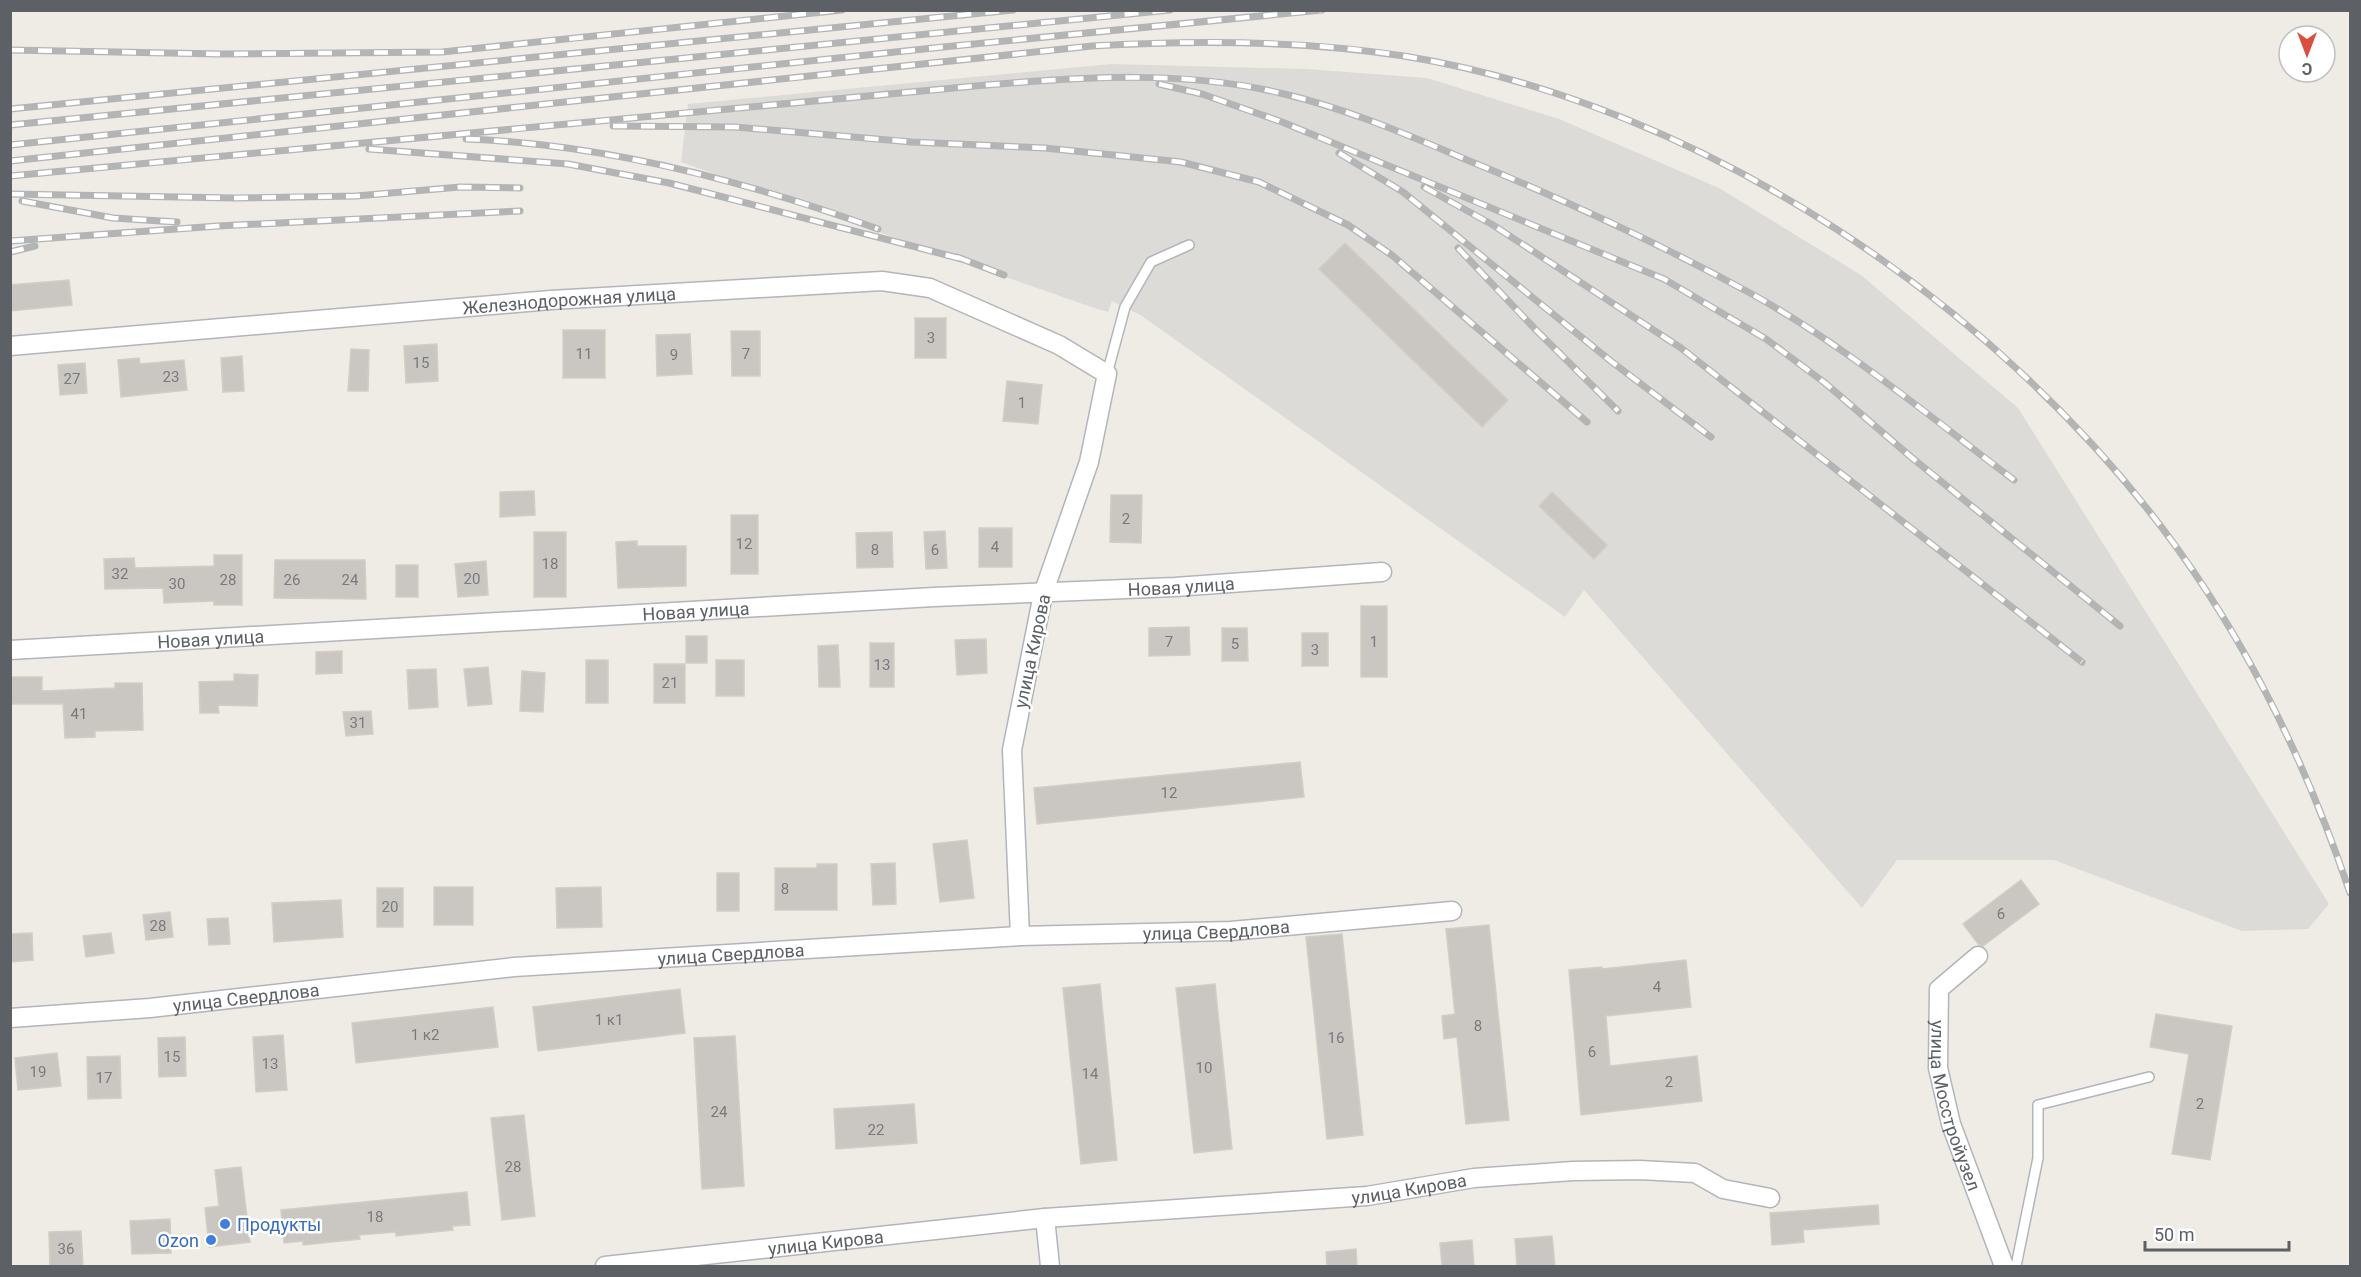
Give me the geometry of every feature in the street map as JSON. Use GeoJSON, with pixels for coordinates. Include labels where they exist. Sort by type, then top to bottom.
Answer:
{"type":"FeatureCollection","features":[{"type":"Feature","properties":{"kind":"street","name":"Железнодорожная улица"},"geometry":{"type":"LineString","coordinates":[[10,346],[551,300],[882,281],[930,288],[1059,345],[1107,374]]}},
{"type":"Feature","properties":{"kind":"street","name":"улица Кирова"},"geometry":{"type":"LineString","coordinates":[[1020,936],[1012,750],[1043,594],[1089,462],[1107,374]]}},
{"type":"Feature","properties":{"kind":"street","name":"Новая улица"},"geometry":{"type":"LineString","coordinates":[[10,650],[922,597],[1043,594],[1382,572]]}},
{"type":"Feature","properties":{"kind":"street","name":"улица Свердлова"},"geometry":{"type":"LineString","coordinates":[[10,1018],[150,1008],[514,967],[1020,936],[1231,931],[1452,911]]}},
{"type":"Feature","properties":{"kind":"street","name":"улица Мосстройузел"},"geometry":{"type":"LineString","coordinates":[[1978,956],[1939,988],[1938,1068],[1951,1124],[2004,1266]]}},
{"type":"Feature","properties":{"kind":"street","name":"улица Кирова"},"geometry":{"type":"LineString","coordinates":[[605,1266],[1045,1218],[1367,1196],[1474,1178],[1573,1171],[1640,1170],[1695,1173],[1723,1189],[1770,1198]]}},
{"type":"Feature","properties":{"kind":"street"},"geometry":{"type":"LineString","coordinates":[[1045,1218],[1050,1266]]}},
{"type":"Feature","properties":{"kind":"lane"},"geometry":{"type":"LineString","coordinates":[[1107,374],[1125,307],[1151,262],[1189,245]]}},
{"type":"Feature","properties":{"kind":"lane"},"geometry":{"type":"LineString","coordinates":[[2016,1266],[2038,1158],[2038,1105],[2149,1077]]}},
{"type":"Feature","properties":{"kind":"shaded area"},"geometry":{"type":"Polygon","coordinates":[[[1111,64],[1306,69],[1427,78],[1559,119],[1719,188],[1861,275],[2018,408],[2329,904],[2308,929],[2242,931],[2054,860],[1897,860],[1862,908],[1584,590],[1565,617],[1142,316],[1112,301],[1108,312],[1094,308],[681,162],[688,104],[1111,64]]]}},
{"type":"Feature","properties":{"kind":"building"},"geometry":{"type":"Polygon","coordinates":[[[1345,243],[1508,400],[1482,427],[1319,269],[1345,243]]]}},
{"type":"Feature","properties":{"kind":"building"},"geometry":{"type":"Polygon","coordinates":[[[69,280],[72,305],[10,311],[10,285],[69,280]]]}},
{"type":"Feature","properties":{"kind":"building"},"geometry":{"type":"Polygon","coordinates":[[[915,318],[946,318],[946,358],[915,358],[915,318]]]}},
{"type":"Feature","properties":{"kind":"building"},"geometry":{"type":"Polygon","coordinates":[[[563,330],[605,330],[605,378],[563,378],[563,330]]]}},
{"type":"Feature","properties":{"kind":"building"},"geometry":{"type":"Polygon","coordinates":[[[731,331],[760,331],[760,376],[732,376],[731,331]]]}},
{"type":"Feature","properties":{"kind":"building"},"geometry":{"type":"Polygon","coordinates":[[[690,334],[692,374],[657,376],[656,335],[690,334]]]}},
{"type":"Feature","properties":{"kind":"building"},"geometry":{"type":"Polygon","coordinates":[[[437,344],[438,381],[406,383],[404,346],[437,344]]]}},
{"type":"Feature","properties":{"kind":"building"},"geometry":{"type":"Polygon","coordinates":[[[351,349],[369,350],[368,391],[348,391],[351,349]]]}},
{"type":"Feature","properties":{"kind":"building"},"geometry":{"type":"Polygon","coordinates":[[[242,356],[244,391],[223,392],[221,358],[242,356]]]}},
{"type":"Feature","properties":{"kind":"building"},"geometry":{"type":"Polygon","coordinates":[[[139,358],[140,364],[184,360],[187,390],[121,397],[118,360],[139,358]]]}},
{"type":"Feature","properties":{"kind":"building"},"geometry":{"type":"Polygon","coordinates":[[[85,363],[87,393],[60,395],[58,365],[85,363]]]}},
{"type":"Feature","properties":{"kind":"building"},"geometry":{"type":"Polygon","coordinates":[[[1007,381],[1042,385],[1038,424],[1003,421],[1007,381]]]}},
{"type":"Feature","properties":{"kind":"building"},"geometry":{"type":"Polygon","coordinates":[[[534,491],[535,515],[500,517],[500,492],[534,491]]]}},
{"type":"Feature","properties":{"kind":"building"},"geometry":{"type":"Polygon","coordinates":[[[1552,492],[1607,545],[1594,559],[1539,506],[1552,492]]]}},
{"type":"Feature","properties":{"kind":"building"},"geometry":{"type":"Polygon","coordinates":[[[1111,495],[1142,495],[1141,543],[1110,542],[1111,495]]]}},
{"type":"Feature","properties":{"kind":"building"},"geometry":{"type":"Polygon","coordinates":[[[731,515],[758,515],[758,574],[731,574],[731,515]]]}},
{"type":"Feature","properties":{"kind":"building"},"geometry":{"type":"Polygon","coordinates":[[[979,528],[1012,528],[1012,567],[979,567],[979,528]]]}},
{"type":"Feature","properties":{"kind":"building"},"geometry":{"type":"Polygon","coordinates":[[[945,531],[947,568],[926,569],[924,532],[945,531]]]}},
{"type":"Feature","properties":{"kind":"building"},"geometry":{"type":"Polygon","coordinates":[[[534,532],[566,532],[566,597],[534,597],[534,532]]]}},
{"type":"Feature","properties":{"kind":"building"},"geometry":{"type":"Polygon","coordinates":[[[892,532],[893,567],[857,568],[856,533],[892,532]]]}},
{"type":"Feature","properties":{"kind":"building"},"geometry":{"type":"Polygon","coordinates":[[[637,541],[637,546],[686,546],[686,586],[618,588],[616,542],[637,541]]]}},
{"type":"Feature","properties":{"kind":"building"},"geometry":{"type":"Polygon","coordinates":[[[214,555],[242,555],[242,605],[214,605],[214,601],[164,603],[163,588],[105,589],[104,559],[134,558],[135,568],[214,566],[214,555]]]}},
{"type":"Feature","properties":{"kind":"building"},"geometry":{"type":"Polygon","coordinates":[[[275,560],[365,560],[366,599],[274,598],[275,560]]]}},
{"type":"Feature","properties":{"kind":"building"},"geometry":{"type":"Polygon","coordinates":[[[486,561],[488,595],[458,597],[455,564],[486,561]]]}},
{"type":"Feature","properties":{"kind":"building"},"geometry":{"type":"Polygon","coordinates":[[[396,565],[418,565],[418,597],[396,597],[396,565]]]}},
{"type":"Feature","properties":{"kind":"building"},"geometry":{"type":"Polygon","coordinates":[[[1361,606],[1387,606],[1387,677],[1361,677],[1361,606]]]}},
{"type":"Feature","properties":{"kind":"building"},"geometry":{"type":"Polygon","coordinates":[[[1189,627],[1190,655],[1149,656],[1149,628],[1189,627]]]}},
{"type":"Feature","properties":{"kind":"building"},"geometry":{"type":"Polygon","coordinates":[[[1222,628],[1247,628],[1248,661],[1222,661],[1222,628]]]}},
{"type":"Feature","properties":{"kind":"building"},"geometry":{"type":"Polygon","coordinates":[[[1302,633],[1328,633],[1328,666],[1302,666],[1302,633]]]}},
{"type":"Feature","properties":{"kind":"building"},"geometry":{"type":"Polygon","coordinates":[[[686,636],[707,636],[707,663],[686,663],[686,636]]]}},
{"type":"Feature","properties":{"kind":"building"},"geometry":{"type":"Polygon","coordinates":[[[986,639],[987,673],[957,675],[955,640],[986,639]]]}},
{"type":"Feature","properties":{"kind":"building"},"geometry":{"type":"Polygon","coordinates":[[[870,643],[894,643],[894,687],[870,687],[870,643]]]}},
{"type":"Feature","properties":{"kind":"building"},"geometry":{"type":"Polygon","coordinates":[[[838,645],[840,687],[819,687],[818,646],[838,645]]]}},
{"type":"Feature","properties":{"kind":"building"},"geometry":{"type":"Polygon","coordinates":[[[342,651],[342,673],[316,674],[316,652],[342,651]]]}},
{"type":"Feature","properties":{"kind":"building"},"geometry":{"type":"Polygon","coordinates":[[[586,660],[608,660],[608,703],[586,703],[586,660]]]}},
{"type":"Feature","properties":{"kind":"building"},"geometry":{"type":"Polygon","coordinates":[[[716,660],[744,660],[744,696],[716,696],[716,660]]]}},
{"type":"Feature","properties":{"kind":"building"},"geometry":{"type":"Polygon","coordinates":[[[654,664],[685,664],[685,703],[654,703],[654,664]]]}},
{"type":"Feature","properties":{"kind":"building"},"geometry":{"type":"Polygon","coordinates":[[[488,667],[492,704],[468,706],[464,669],[488,667]]]}},
{"type":"Feature","properties":{"kind":"building"},"geometry":{"type":"Polygon","coordinates":[[[436,669],[438,707],[409,709],[407,670],[436,669]]]}},
{"type":"Feature","properties":{"kind":"building"},"geometry":{"type":"Polygon","coordinates":[[[522,671],[545,673],[543,712],[520,711],[522,671]]]}},
{"type":"Feature","properties":{"kind":"building"},"geometry":{"type":"Polygon","coordinates":[[[234,674],[258,675],[257,706],[218,705],[219,713],[200,713],[199,682],[234,681],[234,674]]]}},
{"type":"Feature","properties":{"kind":"building"},"geometry":{"type":"Polygon","coordinates":[[[10,677],[42,677],[42,691],[115,688],[115,683],[142,683],[143,730],[95,731],[95,737],[65,738],[63,704],[10,704],[10,677]]]}},
{"type":"Feature","properties":{"kind":"building"},"geometry":{"type":"Polygon","coordinates":[[[371,711],[373,734],[346,736],[343,712],[371,711]]]}},
{"type":"Feature","properties":{"kind":"building"},"geometry":{"type":"Polygon","coordinates":[[[1300,762],[1304,797],[1037,824],[1034,788],[1300,762]]]}},
{"type":"Feature","properties":{"kind":"building"},"geometry":{"type":"Polygon","coordinates":[[[967,840],[974,898],[940,902],[933,844],[967,840]]]}},
{"type":"Feature","properties":{"kind":"building"},"geometry":{"type":"Polygon","coordinates":[[[895,863],[896,904],[873,905],[871,864],[895,863]]]}},
{"type":"Feature","properties":{"kind":"building"},"geometry":{"type":"Polygon","coordinates":[[[817,864],[837,864],[837,910],[775,910],[775,868],[817,868],[817,864]]]}},
{"type":"Feature","properties":{"kind":"building"},"geometry":{"type":"Polygon","coordinates":[[[717,873],[739,873],[739,911],[717,911],[717,873]]]}},
{"type":"Feature","properties":{"kind":"building"},"geometry":{"type":"Polygon","coordinates":[[[2021,880],[2039,904],[1983,946],[1979,945],[1963,924],[2021,880]]]}},
{"type":"Feature","properties":{"kind":"building"},"geometry":{"type":"Polygon","coordinates":[[[434,887],[473,887],[473,925],[434,925],[434,887]]]}},
{"type":"Feature","properties":{"kind":"building"},"geometry":{"type":"Polygon","coordinates":[[[601,887],[602,927],[557,928],[556,888],[601,887]]]}},
{"type":"Feature","properties":{"kind":"building"},"geometry":{"type":"Polygon","coordinates":[[[377,888],[403,888],[403,927],[377,927],[377,888]]]}},
{"type":"Feature","properties":{"kind":"building"},"geometry":{"type":"Polygon","coordinates":[[[341,900],[343,937],[274,942],[272,903],[341,900]]]}},
{"type":"Feature","properties":{"kind":"building"},"geometry":{"type":"Polygon","coordinates":[[[170,912],[173,937],[146,940],[143,915],[170,912]]]}},
{"type":"Feature","properties":{"kind":"building"},"geometry":{"type":"Polygon","coordinates":[[[228,918],[230,944],[209,945],[207,919],[228,918]]]}},
{"type":"Feature","properties":{"kind":"building"},"geometry":{"type":"Polygon","coordinates":[[[1489,925],[1509,1120],[1466,1124],[1457,1037],[1444,1039],[1442,1016],[1455,1014],[1446,929],[1489,925]]]}},
{"type":"Feature","properties":{"kind":"building"},"geometry":{"type":"Polygon","coordinates":[[[32,933],[33,960],[10,962],[10,934],[32,933]]]}},
{"type":"Feature","properties":{"kind":"building"},"geometry":{"type":"Polygon","coordinates":[[[111,933],[114,953],[86,957],[83,936],[111,933]]]}},
{"type":"Feature","properties":{"kind":"building"},"geometry":{"type":"Polygon","coordinates":[[[1342,934],[1363,1135],[1327,1139],[1306,937],[1342,934]]]}},
{"type":"Feature","properties":{"kind":"building"},"geometry":{"type":"Polygon","coordinates":[[[1686,960],[1691,1007],[1606,1016],[1610,1066],[1697,1056],[1702,1101],[1581,1115],[1569,970],[1602,967],[1602,969],[1686,960]]]}},
{"type":"Feature","properties":{"kind":"building"},"geometry":{"type":"Polygon","coordinates":[[[1100,984],[1117,1160],[1081,1164],[1063,988],[1100,984]]]}},
{"type":"Feature","properties":{"kind":"building"},"geometry":{"type":"Polygon","coordinates":[[[1215,984],[1232,1149],[1194,1153],[1176,988],[1215,984]]]}},
{"type":"Feature","properties":{"kind":"building"},"geometry":{"type":"Polygon","coordinates":[[[680,989],[685,1033],[538,1051],[533,1007],[680,989]]]}},
{"type":"Feature","properties":{"kind":"building"},"geometry":{"type":"Polygon","coordinates":[[[493,1007],[498,1047],[356,1063],[352,1023],[493,1007]]]}},
{"type":"Feature","properties":{"kind":"building"},"geometry":{"type":"Polygon","coordinates":[[[2156,1014],[2232,1026],[2210,1160],[2172,1154],[2189,1054],[2150,1047],[2156,1014]]]}},
{"type":"Feature","properties":{"kind":"building"},"geometry":{"type":"Polygon","coordinates":[[[283,1035],[287,1090],[256,1092],[253,1037],[283,1035]]]}},
{"type":"Feature","properties":{"kind":"building"},"geometry":{"type":"Polygon","coordinates":[[[735,1036],[744,1186],[702,1189],[694,1038],[735,1036]]]}},
{"type":"Feature","properties":{"kind":"building"},"geometry":{"type":"Polygon","coordinates":[[[185,1037],[186,1076],[159,1077],[158,1038],[185,1037]]]}},
{"type":"Feature","properties":{"kind":"building"},"geometry":{"type":"Polygon","coordinates":[[[57,1053],[61,1086],[18,1090],[15,1058],[57,1053]]]}},
{"type":"Feature","properties":{"kind":"building"},"geometry":{"type":"Polygon","coordinates":[[[120,1056],[121,1098],[88,1099],[87,1057],[120,1056]]]}},
{"type":"Feature","properties":{"kind":"building"},"geometry":{"type":"Polygon","coordinates":[[[914,1104],[917,1143],[836,1149],[834,1109],[914,1104]]]}},
{"type":"Feature","properties":{"kind":"building"},"geometry":{"type":"Polygon","coordinates":[[[524,1115],[535,1216],[502,1220],[491,1118],[524,1115]]]}},
{"type":"Feature","properties":{"kind":"building"},"geometry":{"type":"Polygon","coordinates":[[[241,1167],[250,1242],[209,1247],[205,1208],[219,1206],[215,1170],[241,1167]]]}},
{"type":"Feature","properties":{"kind":"building"},"geometry":{"type":"Polygon","coordinates":[[[467,1192],[470,1225],[452,1226],[453,1230],[396,1236],[396,1232],[359,1235],[360,1239],[303,1245],[303,1241],[284,1243],[281,1210],[467,1192]]]}},
{"type":"Feature","properties":{"kind":"building"},"geometry":{"type":"Polygon","coordinates":[[[1878,1205],[1879,1224],[1803,1230],[1804,1242],[1772,1245],[1770,1213],[1878,1205]]]}},
{"type":"Feature","properties":{"kind":"building"},"geometry":{"type":"Polygon","coordinates":[[[170,1219],[171,1253],[132,1254],[130,1221],[170,1219]]]}},
{"type":"Feature","properties":{"kind":"building"},"geometry":{"type":"Polygon","coordinates":[[[81,1231],[83,1266],[50,1266],[49,1232],[81,1231]]]}},
{"type":"Feature","properties":{"kind":"building"},"geometry":{"type":"Polygon","coordinates":[[[1552,1236],[1555,1266],[1517,1266],[1515,1239],[1552,1236]]]}},
{"type":"Feature","properties":{"kind":"building"},"geometry":{"type":"Polygon","coordinates":[[[1472,1240],[1474,1266],[1442,1266],[1440,1243],[1472,1240]]]}},
{"type":"Feature","properties":{"kind":"building"},"geometry":{"type":"Polygon","coordinates":[[[1356,1249],[1357,1266],[1327,1266],[1326,1252],[1356,1249]]]}},
{"type":"Feature","properties":{"kind":"railway"},"geometry":{"type":"LineString","coordinates":[[10,50],[221,54],[442,52],[842,10]]}},
{"type":"Feature","properties":{"kind":"railway"},"geometry":{"type":"LineString","coordinates":[[10,109],[1013,10]]}},
{"type":"Feature","properties":{"kind":"railway"},"geometry":{"type":"LineString","coordinates":[[10,125],[1170,10]]}},
{"type":"Feature","properties":{"kind":"railway"},"geometry":{"type":"LineString","coordinates":[[10,145],[943,47],[1322,10]]}},
{"type":"Feature","properties":{"kind":"railway"},"geometry":{"type":"LineString","coordinates":[[10,161],[1092,46],[1209,42],[1326,47],[1404,56],[1516,81],[1626,119],[1733,169],[1837,229],[1934,299],[2024,376],[2106,459],[2177,548],[2205,588],[2277,714],[2316,802],[2350,893]]}},
{"type":"Feature","properties":{"kind":"railway"},"geometry":{"type":"LineString","coordinates":[[10,176],[1023,82],[1133,77],[1170,78],[1244,86],[1329,106],[1401,133],[1543,192],[1682,257],[1750,293],[1819,335],[2014,480]]}},
{"type":"Feature","properties":{"kind":"railway"},"geometry":{"type":"LineString","coordinates":[[1159,84],[1202,94],[1282,122],[1664,279],[1766,339],[1825,383],[1911,457],[2120,626]]}},
{"type":"Feature","properties":{"kind":"railway"},"geometry":{"type":"LineString","coordinates":[[613,126],[735,127],[912,142],[1045,148],[1181,162],[1259,182],[1348,225],[1393,256],[1587,422]]}},
{"type":"Feature","properties":{"kind":"railway"},"geometry":{"type":"LineString","coordinates":[[466,139],[518,142],[570,149],[675,168],[778,196],[878,229]]}},
{"type":"Feature","properties":{"kind":"railway"},"geometry":{"type":"LineString","coordinates":[[369,149],[568,164],[669,183],[962,259]]}},
{"type":"Feature","properties":{"kind":"railway"},"geometry":{"type":"LineString","coordinates":[[1339,153],[1403,192],[1612,362],[1711,437]]}},
{"type":"Feature","properties":{"kind":"railway"},"geometry":{"type":"LineString","coordinates":[[10,194],[235,198],[356,196],[460,187],[520,188]]}},
{"type":"Feature","properties":{"kind":"railway"},"geometry":{"type":"LineString","coordinates":[[1424,187],[1493,225],[1681,348],[2082,662]]}},
{"type":"Feature","properties":{"kind":"railway"},"geometry":{"type":"LineString","coordinates":[[22,201],[113,218],[177,222]]}},
{"type":"Feature","properties":{"kind":"railway"},"geometry":{"type":"LineString","coordinates":[[10,241],[218,226],[520,211]]}},
{"type":"Feature","properties":{"kind":"railway"},"geometry":{"type":"LineString","coordinates":[[10,252],[35,246]]}},
{"type":"Feature","properties":{"kind":"railway"},"geometry":{"type":"LineString","coordinates":[[1458,248],[1618,411]]}},
{"type":"Feature","properties":{"kind":"railway"},"geometry":{"type":"LineString","coordinates":[[957,257],[1004,275]]}},
{"type":"Feature","properties":{"kind":"place","name":"Продукты"},"geometry":{"type":"Point","coordinates":[225,1224]}},
{"type":"Feature","properties":{"kind":"place","name":"Ozon"},"geometry":{"type":"Point","coordinates":[211,1240]}}]}
